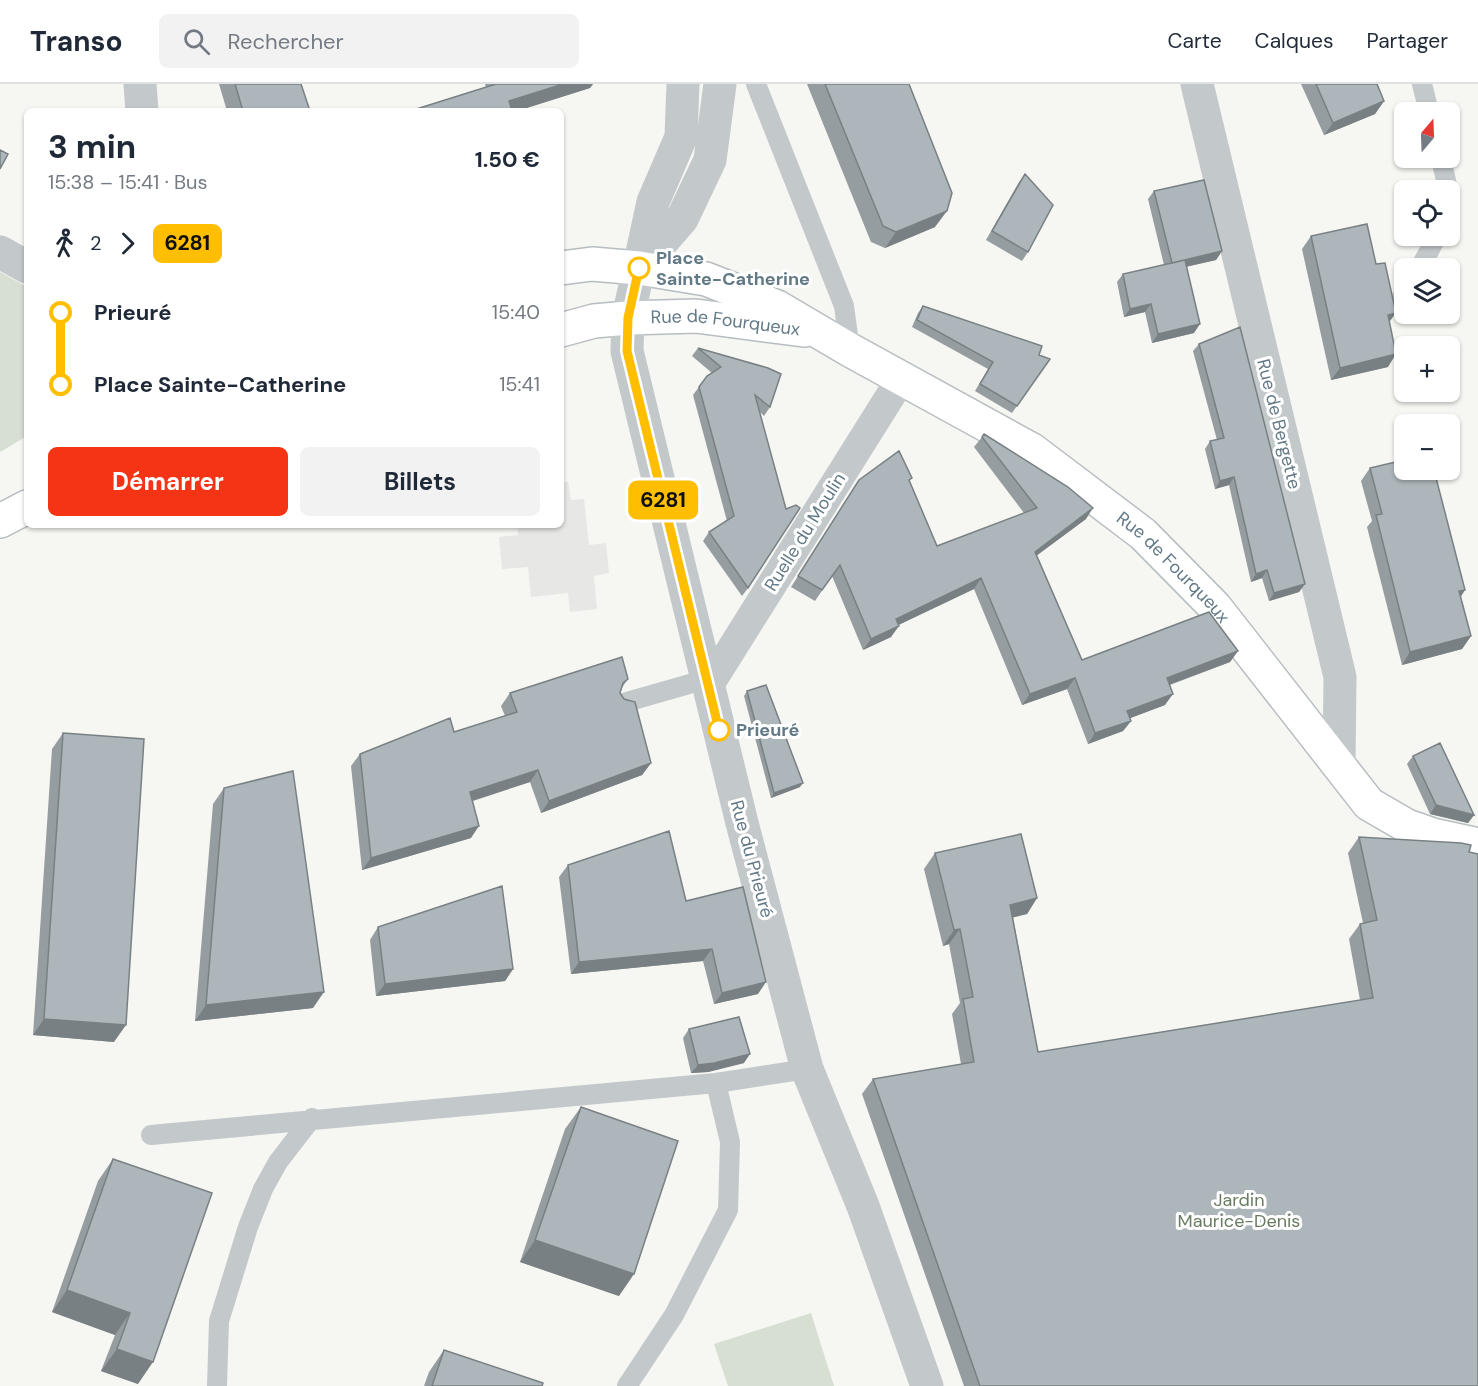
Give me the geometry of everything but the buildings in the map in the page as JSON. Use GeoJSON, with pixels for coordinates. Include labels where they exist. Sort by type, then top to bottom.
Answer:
{"type":"FeatureCollection","features":[{"type":"Feature","properties":{"kind":"main road","name":"Rue de Fourqueux"},"geometry":{"type":"LineString","coordinates":[[564,268],[592,264],[639,268],[706,279],[777,307],[901,379],[1032,450],[1143,534],[1215,607],[1369,804],[1407,826],[1433,835],[1478,845]]}},
{"type":"Feature","properties":{"kind":"main road","name":"Rue de Fourqueux"},"geometry":{"type":"LineString","coordinates":[[564,329],[594,321],[696,316],[820,333]]}},
{"type":"Feature","properties":{"kind":"main road"},"geometry":{"type":"LineString","coordinates":[[0,521],[24,509]]}},
{"type":"Feature","properties":{"kind":"street"},"geometry":{"type":"LineString","coordinates":[[140,84],[142,108]]}},
{"type":"Feature","properties":{"kind":"street","name":"Rue du Prieuré"},"geometry":{"type":"LineString","coordinates":[[683,84],[681,137],[653,202],[628,318],[627,351],[742,823],[807,1069],[863,1206],[927,1386]]}},
{"type":"Feature","properties":{"kind":"street"},"geometry":{"type":"LineString","coordinates":[[639,268],[682,219],[710,160],[720,84]]}},
{"type":"Feature","properties":{"kind":"street","name":"Rue de Bergette"},"geometry":{"type":"LineString","coordinates":[[1197,84],[1340,677],[1339,766]]}},
{"type":"Feature","properties":{"kind":"street"},"geometry":{"type":"LineString","coordinates":[[0,252],[24,265]]}},
{"type":"Feature","properties":{"kind":"street","name":"Ruelle du Moulin"},"geometry":{"type":"LineString","coordinates":[[708,682],[901,379]]}},
{"type":"Feature","properties":{"kind":"lane"},"geometry":{"type":"LineString","coordinates":[[756,84],[844,306],[850,350]]}},
{"type":"Feature","properties":{"kind":"lane"},"geometry":{"type":"LineString","coordinates":[[1422,84],[1426,102]]}},
{"type":"Feature","properties":{"kind":"lane"},"geometry":{"type":"LineString","coordinates":[[623,703],[708,682]]}},
{"type":"Feature","properties":{"kind":"lane"},"geometry":{"type":"LineString","coordinates":[[151,1135],[312,1118],[716,1083],[807,1069]]}},
{"type":"Feature","properties":{"kind":"lane"},"geometry":{"type":"LineString","coordinates":[[627,1386],[674,1315],[728,1210],[730,1142],[716,1083]]}},
{"type":"Feature","properties":{"kind":"lane"},"geometry":{"type":"LineString","coordinates":[[217,1386],[219,1321],[248,1227],[263,1189],[278,1162],[312,1118]]}},
{"type":"Feature","properties":{"kind":"shaded area"},"geometry":{"type":"Polygon","coordinates":[[[0,272],[24,285],[24,438],[0,452],[0,272]]]}},
{"type":"Feature","properties":{"kind":"shaded area"},"geometry":{"type":"Polygon","coordinates":[[[564,482],[568,482],[571,500],[584,499],[589,545],[606,543],[609,573],[594,576],[597,609],[570,612],[568,593],[531,597],[528,567],[502,569],[499,537],[518,535],[517,528],[564,528],[564,482]]]}},
{"type":"Feature","properties":{"kind":"shaded area"},"geometry":{"type":"Polygon","coordinates":[[[811,1313],[834,1386],[728,1386],[714,1344],[811,1313]]]}},
{"type":"Feature","properties":{"kind":"bus line","name":"6281"},"geometry":{"type":"LineString","coordinates":[[639,268],[628,318],[627,351],[719,730]]}},
{"type":"Feature","properties":{"kind":"place","name":"Place Sainte-Catherine"},"geometry":{"type":"Point","coordinates":[639,268]}},
{"type":"Feature","properties":{"kind":"place","name":"Prieuré"},"geometry":{"type":"Point","coordinates":[719,730]}},
{"type":"Feature","properties":{"kind":"park label","name":"Jardin Maurice-Denis"},"geometry":{"type":"Point","coordinates":[1239,1210]}}]}
